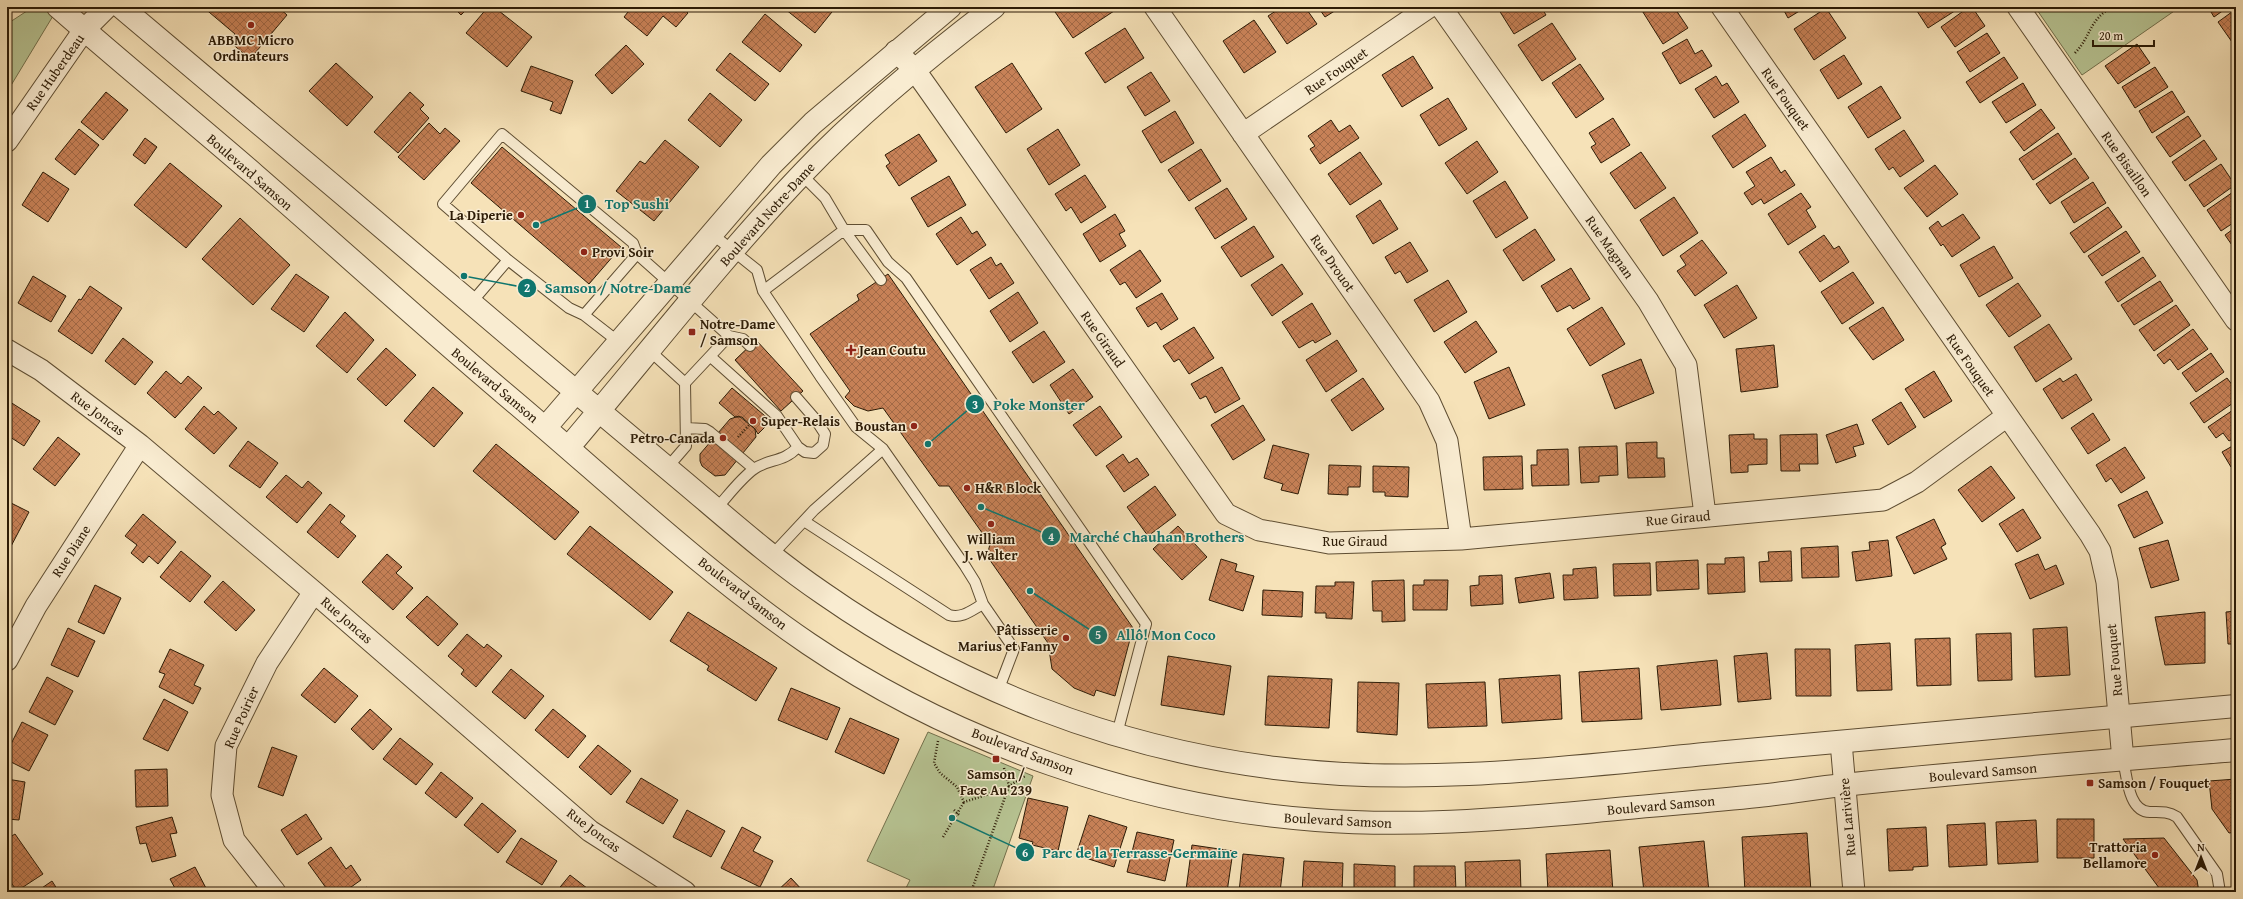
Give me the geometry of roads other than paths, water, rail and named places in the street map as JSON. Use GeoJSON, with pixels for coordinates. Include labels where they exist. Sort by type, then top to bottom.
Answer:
{"type":"FeatureCollection","features":[{"type":"Feature","properties":{"kind":"street","name":"Boulevard Samson"},"geometry":{"type":"LineString","coordinates":[[58,7],[257,177],[383,289],[568,448],[748,600],[805,641],[868,680],[940,718],[1000,744],[1071,770],[1143,791],[1228,810],[1277,817],[1367,823],[1425,824],[1519,818],[1758,796],[1844,785],[2236,750]]}},
{"type":"Feature","properties":{"kind":"street","name":"Rue Huberdeau"},"geometry":{"type":"LineString","coordinates":[[7,141],[84,30],[106,7]]}},
{"type":"Feature","properties":{"kind":"street"},"geometry":{"type":"LineString","coordinates":[[121,7],[315,169],[577,393],[716,509],[809,584],[873,626],[923,655],[998,691],[1048,711],[1117,734],[1178,751],[1238,763],[1308,772],[1380,775],[1500,772],[2236,706]]}},
{"type":"Feature","properties":{"kind":"street","name":"Boulevard Notre-Dame"},"geometry":{"type":"LineString","coordinates":[[545,428],[620,343],[771,165],[813,123],[896,51],[950,7]]}},
{"type":"Feature","properties":{"kind":"street","name":"Boulevard Notre-Dame"},"geometry":{"type":"LineString","coordinates":[[568,448],[801,174],[832,143],[914,69],[994,7]]}},
{"type":"Feature","properties":{"kind":"street","name":"Rue Drouot"},"geometry":{"type":"LineString","coordinates":[[1155,7],[1429,401],[1447,441],[1461,539]]}},
{"type":"Feature","properties":{"kind":"street","name":"Rue Fouquet"},"geometry":{"type":"LineString","coordinates":[[1243,134],[1429,7]]}},
{"type":"Feature","properties":{"kind":"street","name":"Rue Magnan"},"geometry":{"type":"LineString","coordinates":[[1441,7],[1648,301],[1686,365],[1705,516]]}},
{"type":"Feature","properties":{"kind":"street","name":"Rue Fouquet"},"geometry":{"type":"LineString","coordinates":[[1722,7],[2090,534],[2100,551],[2107,582],[2123,760]]}},
{"type":"Feature","properties":{"kind":"street","name":"Rue Bisaillon"},"geometry":{"type":"LineString","coordinates":[[2018,7],[2236,320]]}},
{"type":"Feature","properties":{"kind":"street","name":"Rue Giraud"},"geometry":{"type":"LineString","coordinates":[[896,51],[914,69],[1226,514],[1259,530],[1329,543],[1461,539],[1883,500],[1917,482],[2007,416]]}},
{"type":"Feature","properties":{"kind":"street","name":"Rue Joncas"},"geometry":{"type":"LineString","coordinates":[[7,350],[41,370],[140,445],[314,592],[590,830],[685,892]]}},
{"type":"Feature","properties":{"kind":"street","name":"Rue Diane"},"geometry":{"type":"LineString","coordinates":[[7,660],[36,606],[140,445]]}},
{"type":"Feature","properties":{"kind":"street","name":"Rue Poirier"},"geometry":{"type":"LineString","coordinates":[[275,892],[234,840],[222,794],[226,746],[267,663],[314,592]]}},
{"type":"Feature","properties":{"kind":"street","name":"Rue Larivière"},"geometry":{"type":"LineString","coordinates":[[1841,742],[1854,892]]}},
{"type":"Feature","properties":{"kind":"lane"},"geometry":{"type":"LineString","coordinates":[[620,343],[584,315],[568,308],[508,260],[443,204],[502,134],[633,243],[637,254],[692,301],[729,336],[743,339],[750,346]]}},
{"type":"Feature","properties":{"kind":"lane"},"geometry":{"type":"LineString","coordinates":[[801,174],[825,198],[844,230],[881,280]]}},
{"type":"Feature","properties":{"kind":"lane"},"geometry":{"type":"LineString","coordinates":[[763,291],[844,230],[866,230],[888,262],[906,278],[1146,624],[1117,734]]}},
{"type":"Feature","properties":{"kind":"lane"},"geometry":{"type":"LineString","coordinates":[[712,234],[757,270],[763,291],[856,427],[883,449],[953,547],[975,582],[983,604],[1014,649],[998,691]]}},
{"type":"Feature","properties":{"kind":"lane"},"geometry":{"type":"LineString","coordinates":[[584,315],[637,254]]}},
{"type":"Feature","properties":{"kind":"lane"},"geometry":{"type":"LineString","coordinates":[[471,303],[508,260]]}},
{"type":"Feature","properties":{"kind":"lane"},"geometry":{"type":"LineString","coordinates":[[667,468],[686,446],[685,383],[729,336]]}},
{"type":"Feature","properties":{"kind":"lane"},"geometry":{"type":"LineString","coordinates":[[650,351],[685,383]]}},
{"type":"Feature","properties":{"kind":"lane"},"geometry":{"type":"LineString","coordinates":[[710,357],[777,416],[798,447],[805,452],[814,453],[823,444],[825,434],[816,420],[796,397]]}},
{"type":"Feature","properties":{"kind":"lane"},"geometry":{"type":"LineString","coordinates":[[686,428],[706,429],[754,469]]}},
{"type":"Feature","properties":{"kind":"lane"},"geometry":{"type":"LineString","coordinates":[[716,509],[754,469],[763,464],[787,457],[798,447]]}},
{"type":"Feature","properties":{"kind":"lane"},"geometry":{"type":"LineString","coordinates":[[772,555],[804,521],[883,449]]}},
{"type":"Feature","properties":{"kind":"lane"},"geometry":{"type":"LineString","coordinates":[[804,521],[949,615],[963,615],[983,604]]}},
{"type":"Feature","properties":{"kind":"lane"},"geometry":{"type":"LineString","coordinates":[[2123,760],[2132,798],[2138,807],[2145,812],[2169,812],[2177,817],[2217,874],[2220,892]]}},
{"type":"Feature","properties":{"kind":"place","name":"ABBMC Micro Ordinateurs"},"geometry":{"type":"Point","coordinates":[251,25]}},
{"type":"Feature","properties":{"kind":"place","name":"La Diperie"},"geometry":{"type":"Point","coordinates":[521,215]}},
{"type":"Feature","properties":{"kind":"place","name":"Top Sushi"},"geometry":{"type":"Point","coordinates":[536,225]}},
{"type":"Feature","properties":{"kind":"place","name":"Provi Soir"},"geometry":{"type":"Point","coordinates":[584,252]}},
{"type":"Feature","properties":{"kind":"place","name":"Samson / Notre-Dame"},"geometry":{"type":"Point","coordinates":[464,276]}},
{"type":"Feature","properties":{"kind":"place","name":"Notre-Dame / Samson"},"geometry":{"type":"Point","coordinates":[692,332]}},
{"type":"Feature","properties":{"kind":"place","name":"Jean Coutu"},"geometry":{"type":"Point","coordinates":[851,350]}},
{"type":"Feature","properties":{"kind":"place","name":"Super-Relais"},"geometry":{"type":"Point","coordinates":[753,421]}},
{"type":"Feature","properties":{"kind":"place","name":"Boustan"},"geometry":{"type":"Point","coordinates":[914,426]}},
{"type":"Feature","properties":{"kind":"place","name":"Petro-Canada"},"geometry":{"type":"Point","coordinates":[723,438]}},
{"type":"Feature","properties":{"kind":"place","name":"Poke Monster"},"geometry":{"type":"Point","coordinates":[928,444]}},
{"type":"Feature","properties":{"kind":"place","name":"H&R Block"},"geometry":{"type":"Point","coordinates":[967,488]}},
{"type":"Feature","properties":{"kind":"place","name":"Marché Chauhan Brothers"},"geometry":{"type":"Point","coordinates":[981,507]}},
{"type":"Feature","properties":{"kind":"place","name":"William J. Walter"},"geometry":{"type":"Point","coordinates":[991,524]}},
{"type":"Feature","properties":{"kind":"place","name":"Allô! Mon Coco"},"geometry":{"type":"Point","coordinates":[1030,591]}},
{"type":"Feature","properties":{"kind":"place","name":"Pâtisserie Marius et Fanny"},"geometry":{"type":"Point","coordinates":[1066,638]}},
{"type":"Feature","properties":{"kind":"place","name":"Samson / Face Au 239"},"geometry":{"type":"Point","coordinates":[996,759]}},
{"type":"Feature","properties":{"kind":"place","name":"Samson / Fouquet"},"geometry":{"type":"Point","coordinates":[2090,783]}},
{"type":"Feature","properties":{"kind":"place","name":"Parc de la Terrasse-Germaine"},"geometry":{"type":"Point","coordinates":[952,818]}},
{"type":"Feature","properties":{"kind":"place","name":"Trattoria Bellamore"},"geometry":{"type":"Point","coordinates":[2155,855]}}]}
